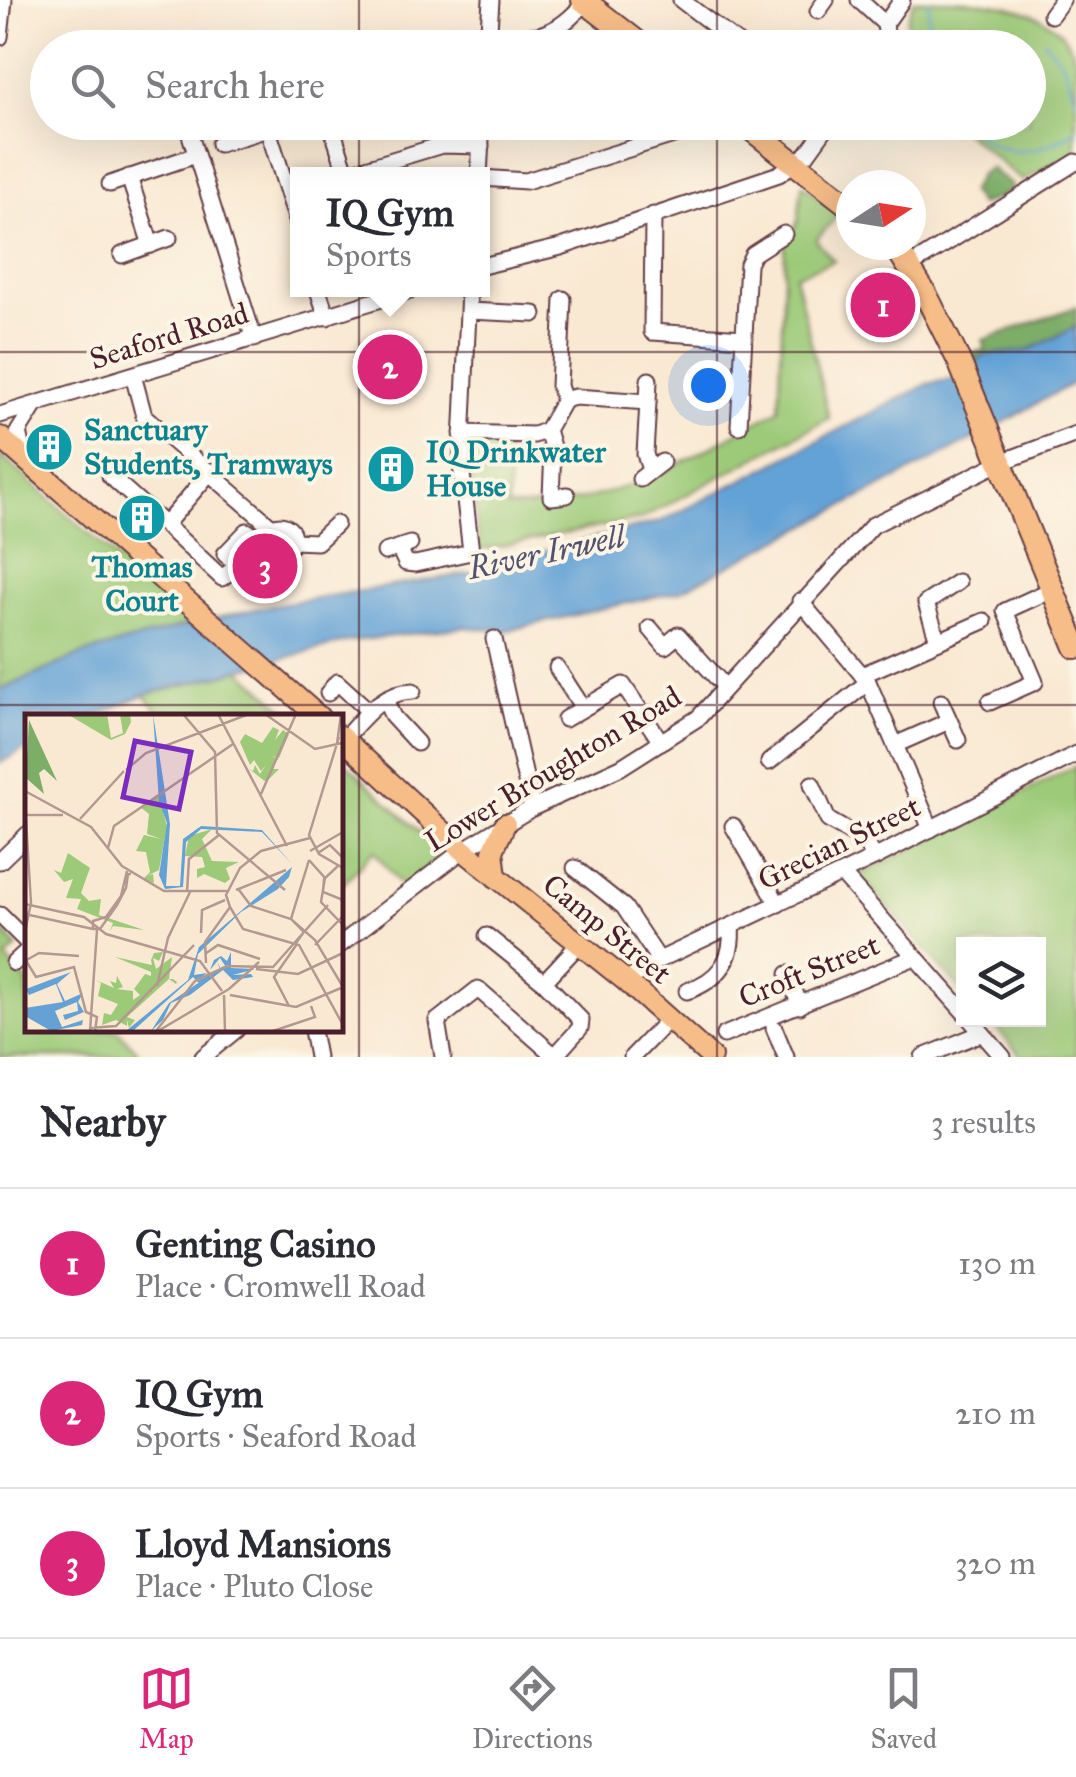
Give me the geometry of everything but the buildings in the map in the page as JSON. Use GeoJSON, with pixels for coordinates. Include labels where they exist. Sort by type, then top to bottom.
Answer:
{"type":"FeatureCollection","features":[{"type":"Feature","properties":{"kind":"highway"},"geometry":{"type":"LineString","coordinates":[[584,1],[621,30]]}},
{"type":"Feature","properties":{"kind":"highway"},"geometry":{"type":"LineString","coordinates":[[766,140],[836,195]]}},
{"type":"Feature","properties":{"kind":"highway"},"geometry":{"type":"LineString","coordinates":[[906,260],[963,372],[1076,648]]}},
{"type":"Feature","properties":{"kind":"main road"},"geometry":{"type":"LineString","coordinates":[[0,437],[315,714]]}},
{"type":"Feature","properties":{"kind":"main road","name":"Camp Street"},"geometry":{"type":"LineString","coordinates":[[342,737],[463,850],[626,980],[711,1057]]}},
{"type":"Feature","properties":{"kind":"main road"},"geometry":{"type":"LineString","coordinates":[[496,877],[494,851],[506,824]]}},
{"type":"Feature","properties":{"kind":"street"},"geometry":{"type":"LineString","coordinates":[[0,37],[4,0]]}},
{"type":"Feature","properties":{"kind":"street"},"geometry":{"type":"LineString","coordinates":[[489,30],[491,0]]}},
{"type":"Feature","properties":{"kind":"street"},"geometry":{"type":"LineString","coordinates":[[858,0],[885,24],[886,30]]}},
{"type":"Feature","properties":{"kind":"street"},"geometry":{"type":"LineString","coordinates":[[885,24],[902,0]]}},
{"type":"Feature","properties":{"kind":"street"},"geometry":{"type":"LineString","coordinates":[[1051,15],[1062,0]]}},
{"type":"Feature","properties":{"kind":"street"},"geometry":{"type":"LineString","coordinates":[[557,30],[584,1]]}},
{"type":"Feature","properties":{"kind":"street"},"geometry":{"type":"LineString","coordinates":[[686,2],[721,30]]}},
{"type":"Feature","properties":{"kind":"street"},"geometry":{"type":"LineString","coordinates":[[191,140],[254,339]]}},
{"type":"Feature","properties":{"kind":"street"},"geometry":{"type":"LineString","coordinates":[[219,144],[233,140]]}},
{"type":"Feature","properties":{"kind":"street"},"geometry":{"type":"LineString","coordinates":[[271,140],[290,199]]}},
{"type":"Feature","properties":{"kind":"street"},"geometry":{"type":"LineString","coordinates":[[336,140],[345,167]]}},
{"type":"Feature","properties":{"kind":"street"},"geometry":{"type":"LineString","coordinates":[[480,140],[480,167]]}},
{"type":"Feature","properties":{"kind":"street"},"geometry":{"type":"LineString","coordinates":[[490,177],[526,181],[658,140]]}},
{"type":"Feature","properties":{"kind":"street"},"geometry":{"type":"LineString","coordinates":[[490,264],[561,247],[780,174],[817,140]]}},
{"type":"Feature","properties":{"kind":"street"},"geometry":{"type":"LineString","coordinates":[[370,167],[442,145],[480,146]]}},
{"type":"Feature","properties":{"kind":"street"},"geometry":{"type":"LineString","coordinates":[[110,184],[196,155]]}},
{"type":"Feature","properties":{"kind":"street"},"geometry":{"type":"LineString","coordinates":[[910,266],[1018,194],[1076,162]]}},
{"type":"Feature","properties":{"kind":"street"},"geometry":{"type":"LineString","coordinates":[[130,177],[151,245]]}},
{"type":"Feature","properties":{"kind":"street"},"geometry":{"type":"LineString","coordinates":[[650,352],[653,215]]}},
{"type":"Feature","properties":{"kind":"street"},"geometry":{"type":"LineString","coordinates":[[745,419],[744,338],[750,258],[784,234]]}},
{"type":"Feature","properties":{"kind":"street"},"geometry":{"type":"LineString","coordinates":[[122,255],[169,238]]}},
{"type":"Feature","properties":{"kind":"street"},"geometry":{"type":"LineString","coordinates":[[320,297],[327,317]]}},
{"type":"Feature","properties":{"kind":"street","name":"Seaford Road"},"geometry":{"type":"LineString","coordinates":[[0,416],[327,317],[377,297]]}},
{"type":"Feature","properties":{"kind":"street"},"geometry":{"type":"LineString","coordinates":[[398,548],[406,563],[416,564],[471,552],[462,491],[469,297]]}},
{"type":"Feature","properties":{"kind":"street"},"geometry":{"type":"LineString","coordinates":[[469,312],[547,315],[563,299]]}},
{"type":"Feature","properties":{"kind":"street"},"geometry":{"type":"LineString","coordinates":[[462,433],[524,436],[547,430],[564,400],[547,315]]}},
{"type":"Feature","properties":{"kind":"street"},"geometry":{"type":"LineString","coordinates":[[652,332],[744,338]]}},
{"type":"Feature","properties":{"kind":"street"},"geometry":{"type":"LineString","coordinates":[[133,375],[141,412],[210,472],[270,533]]}},
{"type":"Feature","properties":{"kind":"street"},"geometry":{"type":"LineString","coordinates":[[649,380],[645,454],[651,471]]}},
{"type":"Feature","properties":{"kind":"street"},"geometry":{"type":"LineString","coordinates":[[564,400],[581,397],[648,402]]}},
{"type":"Feature","properties":{"kind":"street"},"geometry":{"type":"LineString","coordinates":[[24,458],[18,432],[35,405]]}},
{"type":"Feature","properties":{"kind":"street"},"geometry":{"type":"LineString","coordinates":[[547,430],[553,450],[551,496],[567,495]]}},
{"type":"Feature","properties":{"kind":"street"},"geometry":{"type":"LineString","coordinates":[[1073,434],[1076,451]]}},
{"type":"Feature","properties":{"kind":"street","name":"Lower Broughton Road"},"geometry":{"type":"LineString","coordinates":[[342,942],[463,850],[532,808],[621,768],[698,718],[873,526],[999,462],[1073,434]]}},
{"type":"Feature","properties":{"kind":"street"},"geometry":{"type":"LineString","coordinates":[[165,526],[210,472]]}},
{"type":"Feature","properties":{"kind":"street"},"geometry":{"type":"LineString","coordinates":[[110,476],[222,578],[238,565],[225,554],[247,531],[260,541],[287,526],[293,541],[317,542],[336,524]]}},
{"type":"Feature","properties":{"kind":"street"},"geometry":{"type":"LineString","coordinates":[[938,641],[926,603],[958,583]]}},
{"type":"Feature","properties":{"kind":"street"},"geometry":{"type":"LineString","coordinates":[[770,762],[865,678],[1051,590]]}},
{"type":"Feature","properties":{"kind":"street"},"geometry":{"type":"LineString","coordinates":[[800,602],[865,678],[931,829]]}},
{"type":"Feature","properties":{"kind":"street"},"geometry":{"type":"LineString","coordinates":[[990,702],[1035,682],[996,616]]}},
{"type":"Feature","properties":{"kind":"street"},"geometry":{"type":"LineString","coordinates":[[650,628],[665,646],[678,635],[725,687]]}},
{"type":"Feature","properties":{"kind":"street"},"geometry":{"type":"LineString","coordinates":[[494,639],[532,808]]}},
{"type":"Feature","properties":{"kind":"street"},"geometry":{"type":"LineString","coordinates":[[556,668],[583,708]]}},
{"type":"Feature","properties":{"kind":"street"},"geometry":{"type":"LineString","coordinates":[[328,693],[337,682],[369,711]]}},
{"type":"Feature","properties":{"kind":"street"},"geometry":{"type":"LineString","coordinates":[[565,720],[622,685],[661,742]]}},
{"type":"Feature","properties":{"kind":"street"},"geometry":{"type":"LineString","coordinates":[[342,737],[384,700],[399,691],[412,691]]}},
{"type":"Feature","properties":{"kind":"street"},"geometry":{"type":"LineString","coordinates":[[384,700],[393,717],[418,742]]}},
{"type":"Feature","properties":{"kind":"street"},"geometry":{"type":"LineString","coordinates":[[942,702],[958,740]]}},
{"type":"Feature","properties":{"kind":"street"},"geometry":{"type":"LineString","coordinates":[[895,745],[949,720]]}},
{"type":"Feature","properties":{"kind":"street","name":"Grecian Street"},"geometry":{"type":"LineString","coordinates":[[626,980],[658,960],[842,874],[1076,754]]}},
{"type":"Feature","properties":{"kind":"street"},"geometry":{"type":"LineString","coordinates":[[812,784],[828,820],[862,839],[876,857]]}},
{"type":"Feature","properties":{"kind":"street"},"geometry":{"type":"LineString","coordinates":[[733,826],[754,856],[758,874],[778,904]]}},
{"type":"Feature","properties":{"kind":"street"},"geometry":{"type":"LineString","coordinates":[[0,860],[25,837]]}},
{"type":"Feature","properties":{"kind":"street"},"geometry":{"type":"LineString","coordinates":[[575,868],[624,906],[658,960]]}},
{"type":"Feature","properties":{"kind":"street"},"geometry":{"type":"LineString","coordinates":[[842,874],[956,1003]]}},
{"type":"Feature","properties":{"kind":"street"},"geometry":{"type":"LineString","coordinates":[[0,915],[25,943]]}},
{"type":"Feature","properties":{"kind":"street"},"geometry":{"type":"LineString","coordinates":[[686,990],[714,977],[729,961],[731,926]]}},
{"type":"Feature","properties":{"kind":"street"},"geometry":{"type":"LineString","coordinates":[[444,1057],[436,1021],[478,989],[556,1056],[580,1028],[581,1020],[544,982],[487,936]]}},
{"type":"Feature","properties":{"kind":"street"},"geometry":{"type":"LineString","coordinates":[[544,982],[580,944]]}},
{"type":"Feature","properties":{"kind":"street"},"geometry":{"type":"LineString","coordinates":[[14,963],[25,950]]}},
{"type":"Feature","properties":{"kind":"street","name":"Croft Street"},"geometry":{"type":"LineString","coordinates":[[724,1035],[915,957]]}},
{"type":"Feature","properties":{"kind":"street"},"geometry":{"type":"LineString","coordinates":[[788,974],[800,1006]]}},
{"type":"Feature","properties":{"kind":"street"},"geometry":{"type":"LineString","coordinates":[[632,1057],[669,1019]]}},
{"type":"Feature","properties":{"kind":"street"},"geometry":{"type":"LineString","coordinates":[[976,1027],[1003,1057]]}},
{"type":"Feature","properties":{"kind":"street"},"geometry":{"type":"LineString","coordinates":[[774,1028],[786,1057]]}},
{"type":"Feature","properties":{"kind":"street"},"geometry":{"type":"LineString","coordinates":[[203,1057],[234,1032]]}},
{"type":"Feature","properties":{"kind":"street"},"geometry":{"type":"LineString","coordinates":[[312,1032],[317,1057]]}},
{"type":"Feature","properties":{"kind":"street"},"geometry":{"type":"LineString","coordinates":[[924,1057],[982,1033]]}},
{"type":"Feature","properties":{"kind":"green space"},"geometry":{"type":"Polygon","coordinates":[[[914,0],[962,1],[1014,8],[1056,28],[1069,44],[1076,66],[1076,152],[1022,181],[974,140],[1046,140],[1046,30],[908,30],[907,20],[914,0]]]}},
{"type":"Feature","properties":{"kind":"green space"},"geometry":{"type":"Polygon","coordinates":[[[990,168],[1013,187],[1006,195],[979,205],[970,192],[980,174],[990,168]]]}},
{"type":"Feature","properties":{"kind":"green space"},"geometry":{"type":"Polygon","coordinates":[[[802,184],[836,210],[836,218],[816,240],[834,261],[795,275],[829,418],[641,519],[480,550],[468,449],[476,439],[509,443],[508,507],[546,505],[616,490],[650,477],[779,409],[785,245],[798,221],[802,184]]]}},
{"type":"Feature","properties":{"kind":"green space"},"geometry":{"type":"Polygon","coordinates":[[[1076,307],[1076,327],[1027,351],[985,355],[975,362],[972,354],[986,349],[983,340],[1076,307]]]}},
{"type":"Feature","properties":{"kind":"green space"},"geometry":{"type":"Polygon","coordinates":[[[0,455],[191,624],[80,655],[0,690],[0,455]]]}},
{"type":"Feature","properties":{"kind":"green space"},"geometry":{"type":"Polygon","coordinates":[[[241,670],[291,714],[161,714],[144,695],[241,670]]]}},
{"type":"Feature","properties":{"kind":"green space"},"geometry":{"type":"Polygon","coordinates":[[[342,760],[437,848],[435,860],[405,890],[374,851],[342,885],[342,760]]]}},
{"type":"Feature","properties":{"kind":"green space"},"geometry":{"type":"Polygon","coordinates":[[[1076,766],[1076,1057],[1022,1057],[995,1027],[1046,1027],[1046,937],[956,937],[956,984],[859,875],[1076,766]]]}},
{"type":"Feature","properties":{"kind":"green space"},"geometry":{"type":"Polygon","coordinates":[[[0,928],[17,947],[6,958],[25,980],[25,1032],[119,1032],[138,1052],[132,1057],[0,1057],[0,928]]]}},
{"type":"Feature","properties":{"kind":"water","name":"River Irwell"},"geometry":{"type":"Polygon","coordinates":[[[1076,327],[1076,381],[987,432],[680,591],[505,631],[464,627],[345,642],[144,695],[99,714],[25,714],[25,749],[0,763],[0,690],[80,655],[273,605],[485,571],[490,565],[662,521],[928,384],[953,379],[985,355],[1027,351],[1076,327]]]}},
{"type":"Feature","properties":{"kind":"waterway"},"geometry":{"type":"LineString","coordinates":[[928,30],[929,0]]}},
{"type":"Feature","properties":{"kind":"waterway"},"geometry":{"type":"LineString","coordinates":[[1046,43],[1063,63],[1076,100]]}},
{"type":"Feature","properties":{"kind":"waterway"},"geometry":{"type":"LineString","coordinates":[[986,140],[1004,149],[1032,150],[1076,130]]}},
{"type":"Feature","properties":{"kind":"place","name":"Genting Casino"},"geometry":{"type":"Point","coordinates":[883,305]}},
{"type":"Feature","properties":{"kind":"place","name":"IQ Gym"},"geometry":{"type":"Point","coordinates":[390,367]}},
{"type":"Feature","properties":{"kind":"place","name":"Sanctuary Students, Tramways"},"geometry":{"type":"Point","coordinates":[49,447]}},
{"type":"Feature","properties":{"kind":"place","name":"IQ Drinkwater House"},"geometry":{"type":"Point","coordinates":[391,469]}},
{"type":"Feature","properties":{"kind":"place","name":"Thomas Court"},"geometry":{"type":"Point","coordinates":[142,518]}},
{"type":"Feature","properties":{"kind":"place","name":"Lloyd Mansions"},"geometry":{"type":"Point","coordinates":[265,566]}}]}
